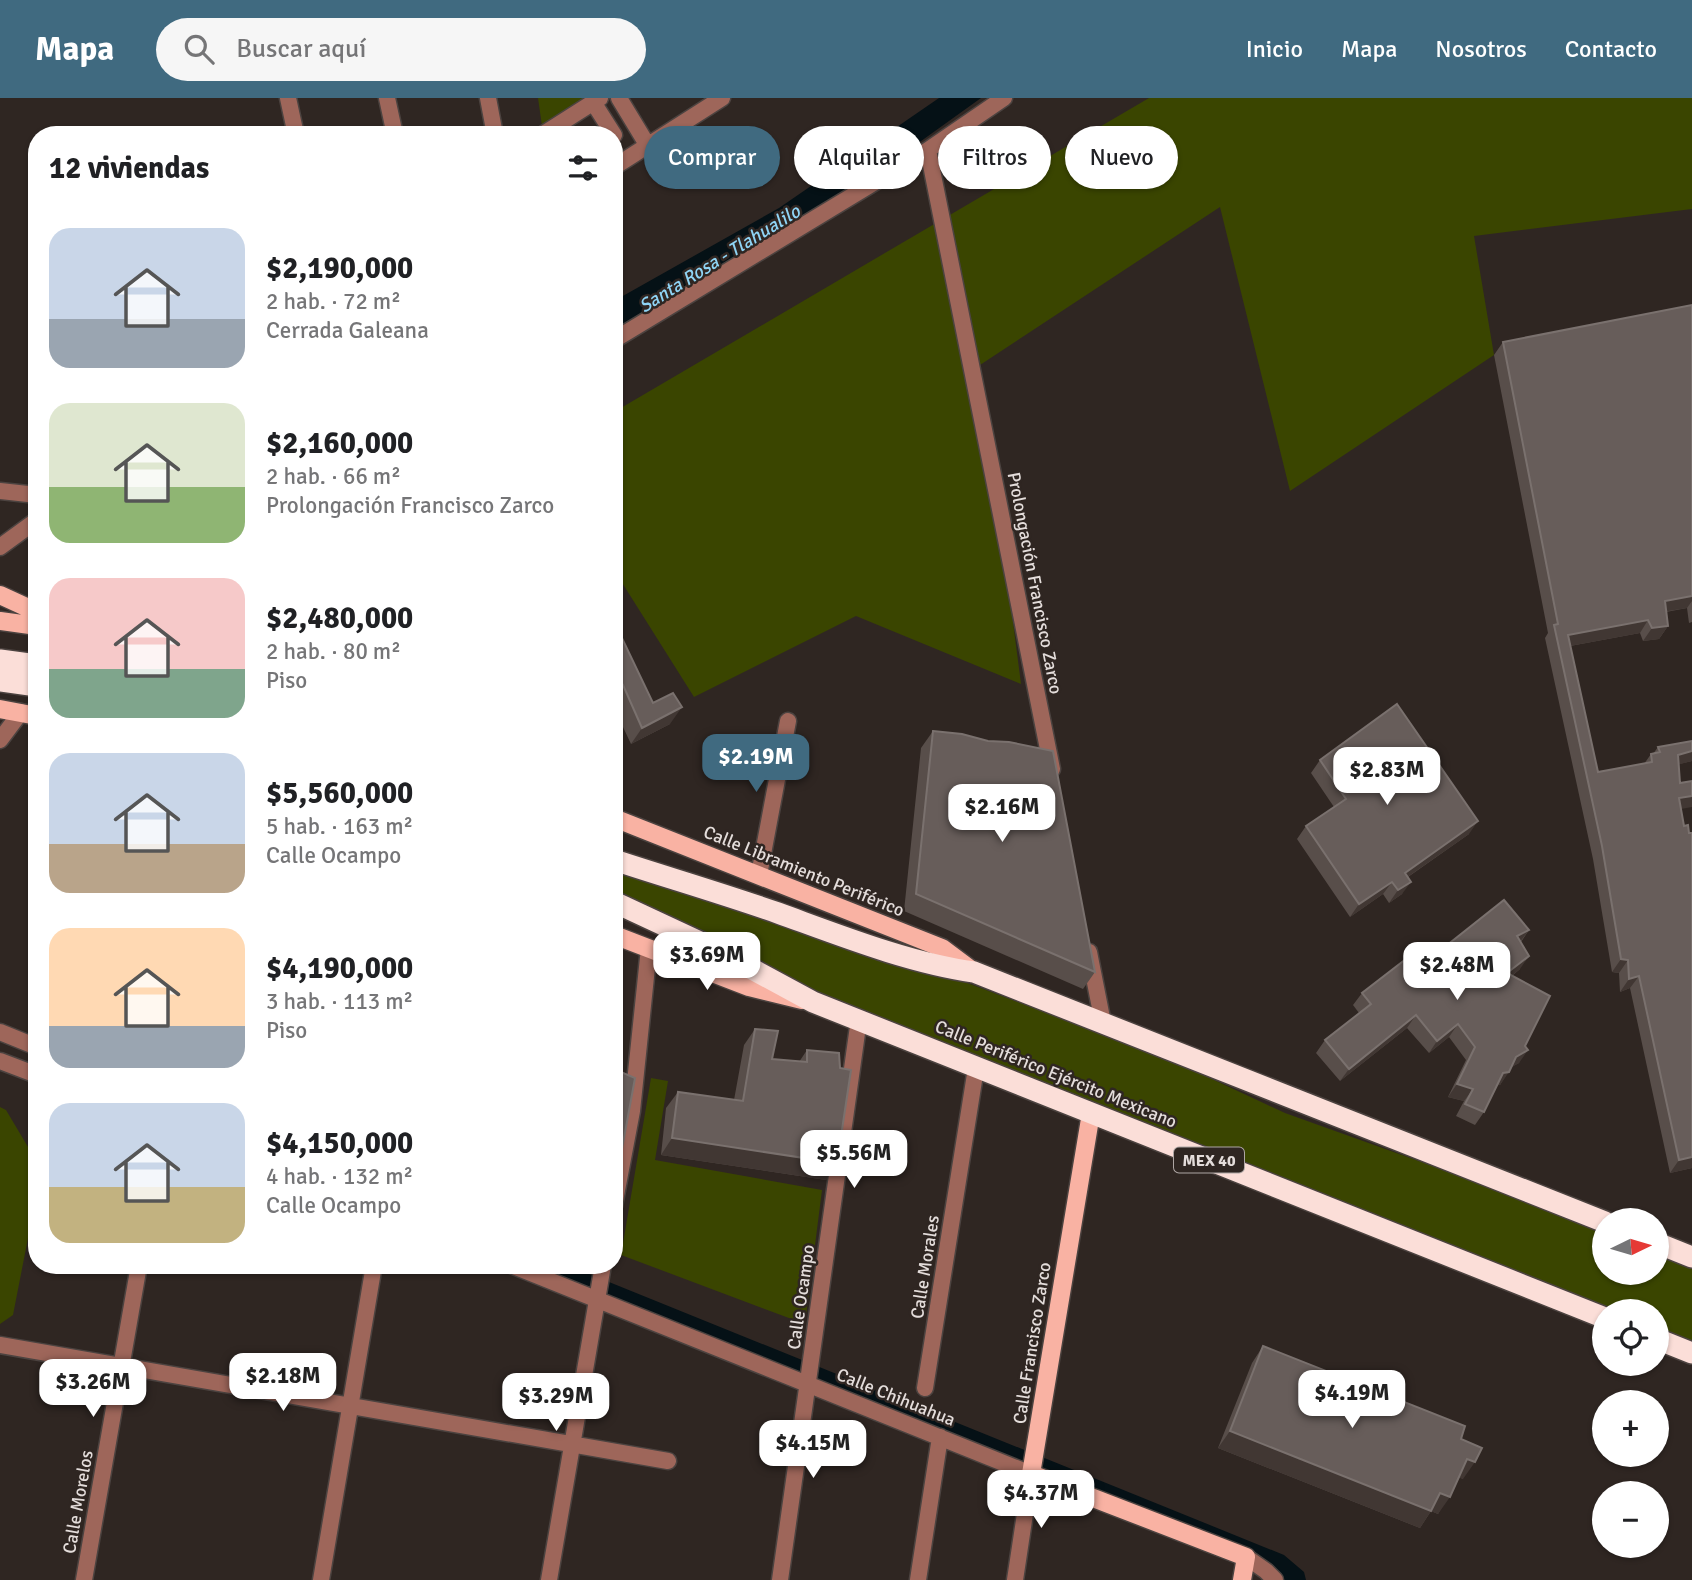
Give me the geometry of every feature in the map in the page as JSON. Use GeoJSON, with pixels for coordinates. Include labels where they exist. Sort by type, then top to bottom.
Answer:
{"type":"FeatureCollection","features":[{"type":"Feature","properties":{"kind":"highway"},"geometry":{"type":"LineString","coordinates":[[0,660],[28,664]]}},
{"type":"Feature","properties":{"kind":"highway"},"geometry":{"type":"LineString","coordinates":[[0,681],[28,685]]}},
{"type":"Feature","properties":{"kind":"highway"},"geometry":{"type":"LineString","coordinates":[[623,863],[737,899],[861,943],[936,965],[974,972],[1592,1217]]}},
{"type":"Feature","properties":{"kind":"highway","name":"Calle Periférico Ejército Mexicano"},"geometry":{"type":"LineString","coordinates":[[623,906],[717,950],[813,1002],[1592,1313]]}},
{"type":"Feature","properties":{"kind":"highway"},"geometry":{"type":"LineString","coordinates":[[1670,1248],[1692,1257]]}},
{"type":"Feature","properties":{"kind":"highway"},"geometry":{"type":"LineString","coordinates":[[1669,1344],[1692,1353]]}},
{"type":"Feature","properties":{"kind":"main road"},"geometry":{"type":"LineString","coordinates":[[0,595],[28,608]]}},
{"type":"Feature","properties":{"kind":"main road"},"geometry":{"type":"LineString","coordinates":[[0,621],[28,625]]}},
{"type":"Feature","properties":{"kind":"main road"},"geometry":{"type":"LineString","coordinates":[[0,709],[28,714]]}},
{"type":"Feature","properties":{"kind":"main road","name":"Calle Libramiento Periférico"},"geometry":{"type":"LineString","coordinates":[[623,822],[942,948],[974,972]]}},
{"type":"Feature","properties":{"kind":"main road","name":"MEX 40"},"geometry":{"type":"LineString","coordinates":[[623,938],[749,988],[813,1002]]}},
{"type":"Feature","properties":{"kind":"main road","name":"Calle Francisco Zarco"},"geometry":{"type":"LineString","coordinates":[[1032,1470],[1091,1113]]}},
{"type":"Feature","properties":{"kind":"main road","name":"Calle Chihuahua"},"geometry":{"type":"LineString","coordinates":[[1032,1470],[1246,1558]]}},
{"type":"Feature","properties":{"kind":"main road"},"geometry":{"type":"LineString","coordinates":[[1242,1580],[1246,1558]]}},
{"type":"Feature","properties":{"kind":"street"},"geometry":{"type":"LineString","coordinates":[[288,98],[294,126]]}},
{"type":"Feature","properties":{"kind":"street"},"geometry":{"type":"LineString","coordinates":[[387,98],[393,126]]}},
{"type":"Feature","properties":{"kind":"street"},"geometry":{"type":"LineString","coordinates":[[488,98],[493,126]]}},
{"type":"Feature","properties":{"kind":"street"},"geometry":{"type":"LineString","coordinates":[[619,98],[644,139]]}},
{"type":"Feature","properties":{"kind":"street"},"geometry":{"type":"LineString","coordinates":[[679,126],[722,98]]}},
{"type":"Feature","properties":{"kind":"street"},"geometry":{"type":"LineString","coordinates":[[623,335],[928,150],[1004,98]]}},
{"type":"Feature","properties":{"kind":"street"},"geometry":{"type":"LineString","coordinates":[[556,126],[596,100],[609,126]]}},
{"type":"Feature","properties":{"kind":"street"},"geometry":{"type":"LineString","coordinates":[[623,161],[644,148]]}},
{"type":"Feature","properties":{"kind":"street","name":"Prolongación Francisco Zarco"},"geometry":{"type":"LineString","coordinates":[[928,150],[1057,791]]}},
{"type":"Feature","properties":{"kind":"street"},"geometry":{"type":"LineString","coordinates":[[0,491],[28,494]]}},
{"type":"Feature","properties":{"kind":"street"},"geometry":{"type":"LineString","coordinates":[[0,547],[28,527]]}},
{"type":"Feature","properties":{"kind":"street"},"geometry":{"type":"LineString","coordinates":[[0,740],[28,715]]}},
{"type":"Feature","properties":{"kind":"street"},"geometry":{"type":"LineString","coordinates":[[759,875],[789,720]]}},
{"type":"Feature","properties":{"kind":"street"},"geometry":{"type":"LineString","coordinates":[[1087,941],[1103,1023]]}},
{"type":"Feature","properties":{"kind":"street"},"geometry":{"type":"LineString","coordinates":[[623,1158],[632,1111],[649,948]]}},
{"type":"Feature","properties":{"kind":"street","name":"Calle Ocampo"},"geometry":{"type":"LineString","coordinates":[[780,1580],[859,1019]]}},
{"type":"Feature","properties":{"kind":"street"},"geometry":{"type":"LineString","coordinates":[[0,1032],[28,1043]]}},
{"type":"Feature","properties":{"kind":"street"},"geometry":{"type":"LineString","coordinates":[[0,1061],[28,1072]]}},
{"type":"Feature","properties":{"kind":"street","name":"Calle Morales"},"geometry":{"type":"LineString","coordinates":[[925,1388],[976,1068]]}},
{"type":"Feature","properties":{"kind":"street","name":"Calle Morelos"},"geometry":{"type":"LineString","coordinates":[[84,1580],[137,1274]]}},
{"type":"Feature","properties":{"kind":"street"},"geometry":{"type":"LineString","coordinates":[[321,1580],[372,1274]]}},
{"type":"Feature","properties":{"kind":"street","name":"Calle Chihuahua"},"geometry":{"type":"LineString","coordinates":[[537,1274],[598,1295],[809,1380],[940,1437],[1032,1470]]}},
{"type":"Feature","properties":{"kind":"street"},"geometry":{"type":"LineString","coordinates":[[549,1580],[602,1274]]}},
{"type":"Feature","properties":{"kind":"street"},"geometry":{"type":"LineString","coordinates":[[0,1345],[668,1461]]}},
{"type":"Feature","properties":{"kind":"street"},"geometry":{"type":"LineString","coordinates":[[918,1580],[940,1437]]}},
{"type":"Feature","properties":{"kind":"street","name":"Calle Francisco Zarco"},"geometry":{"type":"LineString","coordinates":[[1015,1580],[1032,1470]]}},
{"type":"Feature","properties":{"kind":"street"},"geometry":{"type":"LineString","coordinates":[[1246,1558],[1275,1580]]}},
{"type":"Feature","properties":{"kind":"green space"},"geometry":{"type":"Polygon","coordinates":[[[538,98],[585,98],[542,126],[538,98]]]}},
{"type":"Feature","properties":{"kind":"green space"},"geometry":{"type":"Polygon","coordinates":[[[1149,98],[1692,98],[1692,209],[1474,236],[1494,355],[1290,491],[1220,207],[980,365],[1021,684],[856,616],[694,697],[623,584],[623,407],[994,189],[1051,189],[1051,156],[1065,147],[1065,189],[1178,189],[1178,126],[1101,126],[1149,98]]]}},
{"type":"Feature","properties":{"kind":"green space"},"geometry":{"type":"Polygon","coordinates":[[[623,870],[727,907],[930,969],[1167,1058],[1285,1113],[1592,1223],[1592,1285],[1669,1285],[1670,1253],[1692,1261],[1692,1356],[1669,1346],[1669,1299],[1592,1299],[1592,1306],[815,998],[623,907],[623,870]]]}},
{"type":"Feature","properties":{"kind":"green space"},"geometry":{"type":"Polygon","coordinates":[[[651,1078],[668,1081],[655,1160],[822,1190],[805,1324],[623,1256],[651,1078]]]}},
{"type":"Feature","properties":{"kind":"green space"},"geometry":{"type":"Polygon","coordinates":[[[0,1107],[6,1110],[28,1147],[28,1238],[13,1315],[0,1324],[0,1107]]]}},
{"type":"Feature","properties":{"kind":"water"},"geometry":{"type":"Polygon","coordinates":[[[939,98],[981,98],[942,126],[938,126],[938,129],[924,139],[924,126],[898,126],[939,98]]]}},
{"type":"Feature","properties":{"kind":"water","name":"Santa Rosa - Tlahualilo"},"geometry":{"type":"Polygon","coordinates":[[[807,189],[854,189],[786,238],[623,331],[623,296],[779,208],[807,189]]]}},
{"type":"Feature","properties":{"kind":"water"},"geometry":{"type":"Polygon","coordinates":[[[548,1274],[589,1274],[1284,1555],[1304,1572],[1306,1580],[1282,1580],[548,1274]]]}},
{"type":"Feature","properties":{"kind":"building"},"geometry":{"type":"Polygon","coordinates":[[[1692,305],[1692,596],[1665,601],[1668,626],[1652,628],[1648,620],[1568,635],[1598,772],[1652,762],[1651,754],[1660,752],[1658,747],[1692,741],[1692,751],[1678,755],[1680,783],[1692,781],[1692,796],[1679,798],[1684,826],[1688,825],[1689,833],[1692,833],[1692,1157],[1679,1160],[1639,976],[1629,979],[1628,960],[1621,959],[1602,846],[1554,625],[1558,624],[1503,342],[1692,305]]]}},
{"type":"Feature","properties":{"kind":"building"},"geometry":{"type":"Polygon","coordinates":[[[623,640],[653,703],[673,693],[682,707],[642,728],[623,685],[623,640]]]}},
{"type":"Feature","properties":{"kind":"building"},"geometry":{"type":"Polygon","coordinates":[[[1397,704],[1478,821],[1405,873],[1411,882],[1398,890],[1392,882],[1359,904],[1306,826],[1346,799],[1320,760],[1397,704]]]}},
{"type":"Feature","properties":{"kind":"building"},"geometry":{"type":"Polygon","coordinates":[[[933,731],[1053,751],[1095,972],[916,894],[933,731]]]}},
{"type":"Feature","properties":{"kind":"building"},"geometry":{"type":"Polygon","coordinates":[[[1504,900],[1529,930],[1517,936],[1529,956],[1507,973],[1550,996],[1525,1046],[1528,1050],[1516,1057],[1509,1072],[1503,1073],[1484,1112],[1465,1104],[1473,1089],[1457,1084],[1475,1047],[1458,1024],[1437,1041],[1416,1015],[1349,1069],[1325,1040],[1371,1004],[1362,993],[1419,949],[1427,961],[1504,900]]]}},
{"type":"Feature","properties":{"kind":"building"},"geometry":{"type":"Polygon","coordinates":[[[755,1029],[778,1031],[772,1059],[807,1062],[807,1050],[839,1053],[840,1068],[851,1070],[837,1163],[672,1138],[678,1092],[743,1101],[755,1029]]]}},
{"type":"Feature","properties":{"kind":"building"},"geometry":{"type":"Polygon","coordinates":[[[623,1073],[635,1078],[623,1143],[623,1073]]]}},
{"type":"Feature","properties":{"kind":"building"},"geometry":{"type":"Polygon","coordinates":[[[1263,1346],[1465,1426],[1461,1439],[1482,1448],[1475,1462],[1467,1459],[1450,1497],[1440,1493],[1431,1511],[1230,1431],[1263,1346]]]}}]}
